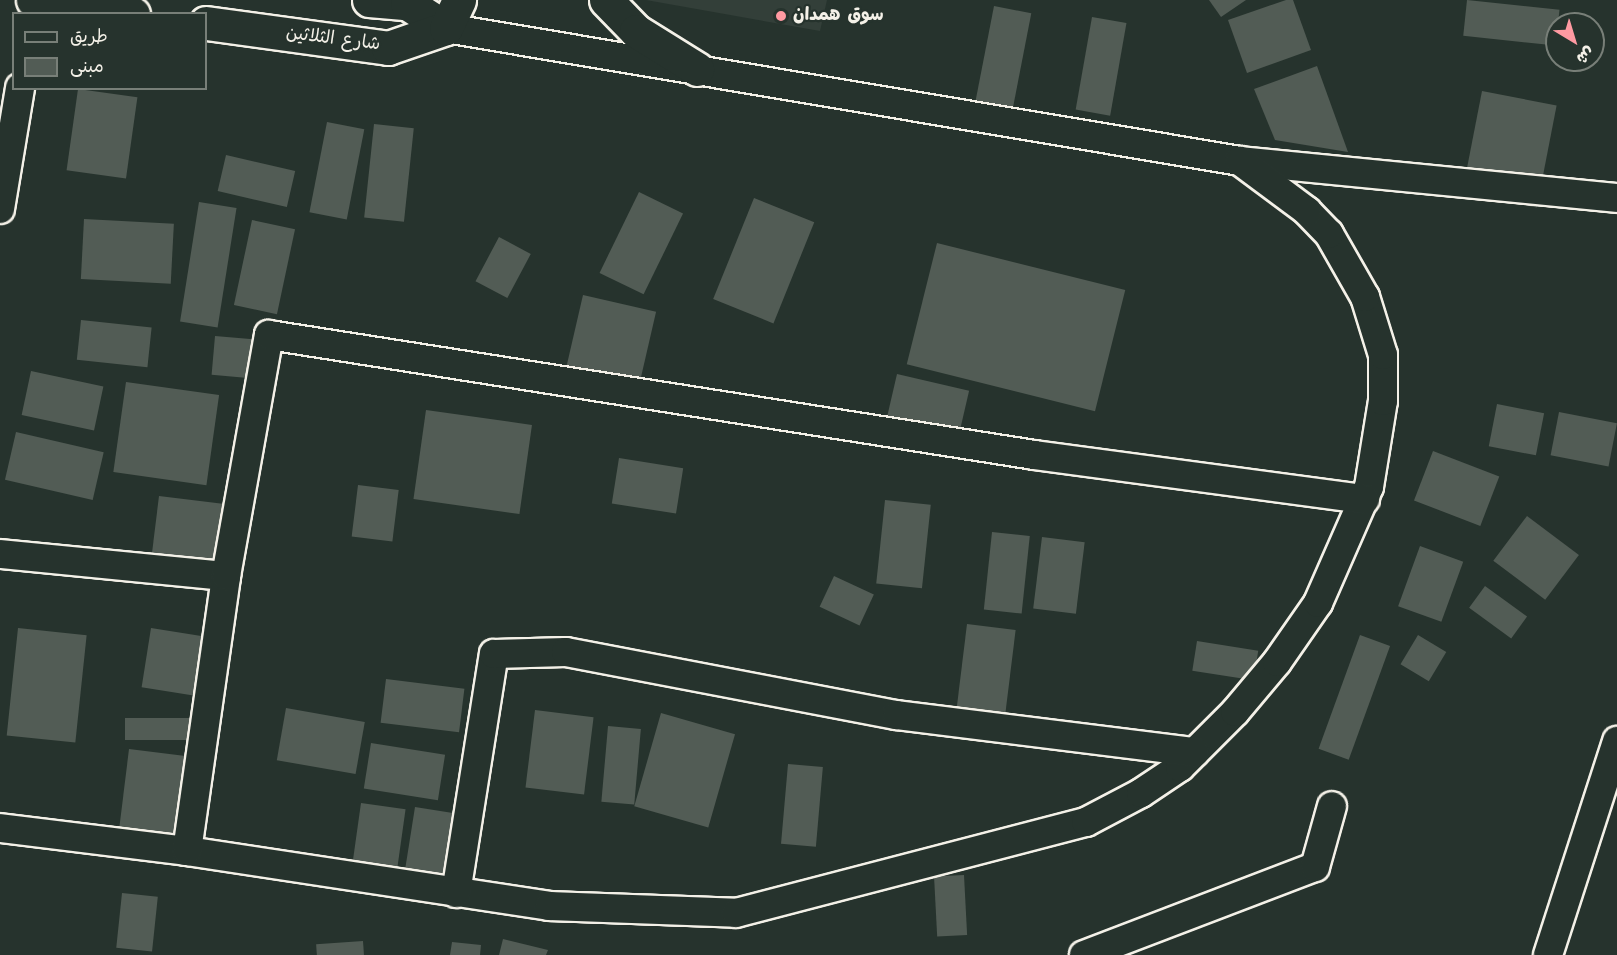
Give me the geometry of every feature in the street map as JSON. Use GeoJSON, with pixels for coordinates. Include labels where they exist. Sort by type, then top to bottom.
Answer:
{"type":"FeatureCollection","features":[{"type":"Feature","properties":{"kind":"street"},"geometry":{"type":"LineString","coordinates":[[34,0],[119,12]]}},
{"type":"Feature","properties":{"kind":"street"},"geometry":{"type":"LineString","coordinates":[[369,0],[408,2],[697,69],[1240,161],[1617,198]]}},
{"type":"Feature","properties":{"kind":"street"},"geometry":{"type":"LineString","coordinates":[[606,0],[636,31],[697,69]]}},
{"type":"Feature","properties":{"kind":"street"},"geometry":{"type":"LineString","coordinates":[[388,48],[408,2]]}},
{"type":"Feature","properties":{"kind":"street","name":"شارع الثلاثين"},"geometry":{"type":"LineString","coordinates":[[207,23],[388,48],[453,14]]}},
{"type":"Feature","properties":{"kind":"street"},"geometry":{"type":"LineString","coordinates":[[0,209],[20,90]]}},
{"type":"Feature","properties":{"kind":"street"},"geometry":{"type":"LineString","coordinates":[[0,828],[187,851],[549,906],[736,913],[1086,822],[1141,793],[1196,752],[1270,670],[1318,603],[1365,499],[1383,401],[1383,355],[1371,313],[1329,234],[1307,211],[1240,161]]}},
{"type":"Feature","properties":{"kind":"street"},"geometry":{"type":"LineString","coordinates":[[187,851],[226,576],[269,335],[1034,454],[1365,499]]}},
{"type":"Feature","properties":{"kind":"street"},"geometry":{"type":"LineString","coordinates":[[0,555],[226,576]]}},
{"type":"Feature","properties":{"kind":"street"},"geometry":{"type":"LineString","coordinates":[[456,893],[494,654],[566,652],[897,715],[1196,752]]}},
{"type":"Feature","properties":{"kind":"street"},"geometry":{"type":"LineString","coordinates":[[1548,955],[1617,741]]}},
{"type":"Feature","properties":{"kind":"street"},"geometry":{"type":"LineString","coordinates":[[1084,955],[1315,867],[1332,806]]}},
{"type":"Feature","properties":{"kind":"shaded area","name":"سوق همدان"},"geometry":{"type":"Polygon","coordinates":[[[646,0],[827,0],[820,31],[646,0]]]}},
{"type":"Feature","properties":{"kind":"building"},"geometry":{"type":"Polygon","coordinates":[[[1209,0],[1246,0],[1221,17],[1209,0]]]}},
{"type":"Feature","properties":{"kind":"building"},"geometry":{"type":"Polygon","coordinates":[[[1286,0],[1293,0],[1311,50],[1247,73],[1228,20],[1286,0]]]}},
{"type":"Feature","properties":{"kind":"building"},"geometry":{"type":"Polygon","coordinates":[[[1467,0],[1559,10],[1559,12],[1545,12],[1545,44],[1463,36],[1467,0]]]}},
{"type":"Feature","properties":{"kind":"building"},"geometry":{"type":"Polygon","coordinates":[[[994,6],[1031,13],[1012,111],[975,104],[994,6]]]}},
{"type":"Feature","properties":{"kind":"building"},"geometry":{"type":"Polygon","coordinates":[[[1092,17],[1126,23],[1110,116],[1076,110],[1092,17]]]}},
{"type":"Feature","properties":{"kind":"building"},"geometry":{"type":"Polygon","coordinates":[[[1317,66],[1348,152],[1275,140],[1254,89],[1317,66]]]}},
{"type":"Feature","properties":{"kind":"building"},"geometry":{"type":"Polygon","coordinates":[[[78,90],[137,97],[126,179],[67,170],[78,90]]]}},
{"type":"Feature","properties":{"kind":"building"},"geometry":{"type":"Polygon","coordinates":[[[1482,91],[1557,106],[1537,208],[1462,193],[1482,91]]]}},
{"type":"Feature","properties":{"kind":"building"},"geometry":{"type":"Polygon","coordinates":[[[327,122],[364,129],[347,220],[309,212],[327,122]]]}},
{"type":"Feature","properties":{"kind":"building"},"geometry":{"type":"Polygon","coordinates":[[[374,124],[414,128],[404,222],[364,217],[374,124]]]}},
{"type":"Feature","properties":{"kind":"building"},"geometry":{"type":"Polygon","coordinates":[[[226,155],[295,171],[287,207],[218,191],[226,155]]]}},
{"type":"Feature","properties":{"kind":"building"},"geometry":{"type":"Polygon","coordinates":[[[639,192],[683,213],[644,294],[600,273],[639,192]]]}},
{"type":"Feature","properties":{"kind":"building"},"geometry":{"type":"Polygon","coordinates":[[[754,198],[814,222],[773,323],[713,299],[754,198]]]}},
{"type":"Feature","properties":{"kind":"building"},"geometry":{"type":"Polygon","coordinates":[[[199,202],[237,208],[218,327],[180,322],[199,202]]]}},
{"type":"Feature","properties":{"kind":"building"},"geometry":{"type":"Polygon","coordinates":[[[84,219],[174,224],[171,284],[81,279],[84,219]]]}},
{"type":"Feature","properties":{"kind":"building"},"geometry":{"type":"Polygon","coordinates":[[[252,220],[295,229],[277,314],[234,305],[252,220]]]}},
{"type":"Feature","properties":{"kind":"building"},"geometry":{"type":"Polygon","coordinates":[[[499,237],[531,254],[507,298],[476,281],[499,237]]]}},
{"type":"Feature","properties":{"kind":"building"},"geometry":{"type":"Polygon","coordinates":[[[937,243],[1125,290],[1095,411],[907,364],[937,243]]]}},
{"type":"Feature","properties":{"kind":"building"},"geometry":{"type":"Polygon","coordinates":[[[583,295],[656,312],[639,384],[566,367],[583,295]]]}},
{"type":"Feature","properties":{"kind":"building"},"geometry":{"type":"Polygon","coordinates":[[[81,320],[152,327],[147,367],[77,360],[81,320]]]}},
{"type":"Feature","properties":{"kind":"building"},"geometry":{"type":"Polygon","coordinates":[[[215,336],[257,340],[253,379],[212,375],[215,336]]]}},
{"type":"Feature","properties":{"kind":"building"},"geometry":{"type":"Polygon","coordinates":[[[31,371],[103,386],[94,430],[22,415],[31,371]]]}},
{"type":"Feature","properties":{"kind":"building"},"geometry":{"type":"Polygon","coordinates":[[[897,374],[969,391],[957,443],[885,427],[897,374]]]}},
{"type":"Feature","properties":{"kind":"building"},"geometry":{"type":"Polygon","coordinates":[[[126,382],[219,395],[206,485],[113,472],[126,382]]]}},
{"type":"Feature","properties":{"kind":"building"},"geometry":{"type":"Polygon","coordinates":[[[1497,404],[1544,413],[1536,455],[1489,446],[1497,404]]]}},
{"type":"Feature","properties":{"kind":"building"},"geometry":{"type":"Polygon","coordinates":[[[426,410],[532,425],[519,514],[413,499],[426,410]]]}},
{"type":"Feature","properties":{"kind":"building"},"geometry":{"type":"Polygon","coordinates":[[[1559,412],[1617,423],[1609,466],[1551,455],[1559,412]]]}},
{"type":"Feature","properties":{"kind":"building"},"geometry":{"type":"Polygon","coordinates":[[[16,432],[104,452],[93,500],[5,480],[16,432]]]}},
{"type":"Feature","properties":{"kind":"building"},"geometry":{"type":"Polygon","coordinates":[[[1433,451],[1499,476],[1480,526],[1414,500],[1433,451]]]}},
{"type":"Feature","properties":{"kind":"building"},"geometry":{"type":"Polygon","coordinates":[[[619,458],[683,468],[676,514],[612,503],[619,458]]]}},
{"type":"Feature","properties":{"kind":"building"},"geometry":{"type":"Polygon","coordinates":[[[358,485],[399,490],[392,542],[352,537],[358,485]]]}},
{"type":"Feature","properties":{"kind":"building"},"geometry":{"type":"Polygon","coordinates":[[[159,496],[225,504],[217,569],[151,561],[159,496]]]}},
{"type":"Feature","properties":{"kind":"building"},"geometry":{"type":"Polygon","coordinates":[[[885,500],[931,505],[922,588],[876,584],[885,500]]]}},
{"type":"Feature","properties":{"kind":"building"},"geometry":{"type":"Polygon","coordinates":[[[1527,516],[1579,555],[1545,600],[1493,561],[1527,516]]]}},
{"type":"Feature","properties":{"kind":"building"},"geometry":{"type":"Polygon","coordinates":[[[992,532],[1030,536],[1022,614],[984,610],[992,532]]]}},
{"type":"Feature","properties":{"kind":"building"},"geometry":{"type":"Polygon","coordinates":[[[1042,537],[1085,542],[1076,614],[1033,608],[1042,537]]]}},
{"type":"Feature","properties":{"kind":"building"},"geometry":{"type":"Polygon","coordinates":[[[1420,546],[1463,562],[1441,622],[1398,606],[1420,546]]]}},
{"type":"Feature","properties":{"kind":"building"},"geometry":{"type":"Polygon","coordinates":[[[834,576],[874,595],[860,625],[820,607],[834,576]]]}},
{"type":"Feature","properties":{"kind":"building"},"geometry":{"type":"Polygon","coordinates":[[[1485,586],[1527,617],[1511,638],[1469,608],[1485,586]]]}},
{"type":"Feature","properties":{"kind":"building"},"geometry":{"type":"Polygon","coordinates":[[[967,624],[1016,630],[1006,712],[957,706],[967,624]]]}},
{"type":"Feature","properties":{"kind":"building"},"geometry":{"type":"Polygon","coordinates":[[[18,628],[87,635],[75,743],[7,735],[18,628]]]}},
{"type":"Feature","properties":{"kind":"building"},"geometry":{"type":"Polygon","coordinates":[[[151,628],[212,638],[203,697],[142,687],[151,628]]]}},
{"type":"Feature","properties":{"kind":"building"},"geometry":{"type":"Polygon","coordinates":[[[1360,635],[1390,646],[1349,760],[1319,749],[1360,635]]]}},
{"type":"Feature","properties":{"kind":"building"},"geometry":{"type":"Polygon","coordinates":[[[1418,635],[1446,652],[1429,681],[1400,664],[1418,635]]]}},
{"type":"Feature","properties":{"kind":"building"},"geometry":{"type":"Polygon","coordinates":[[[1197,641],[1258,651],[1254,680],[1192,671],[1197,641]]]}},
{"type":"Feature","properties":{"kind":"building"},"geometry":{"type":"Polygon","coordinates":[[[386,679],[464,689],[459,732],[381,723],[386,679]]]}},
{"type":"Feature","properties":{"kind":"building"},"geometry":{"type":"Polygon","coordinates":[[[286,708],[365,722],[356,774],[277,760],[286,708]]]}},
{"type":"Feature","properties":{"kind":"building"},"geometry":{"type":"Polygon","coordinates":[[[535,710],[594,717],[584,795],[525,787],[535,710]]]}},
{"type":"Feature","properties":{"kind":"building"},"geometry":{"type":"Polygon","coordinates":[[[661,713],[735,734],[708,827],[634,806],[661,713]]]}},
{"type":"Feature","properties":{"kind":"building"},"geometry":{"type":"Polygon","coordinates":[[[125,718],[193,718],[193,740],[125,740],[125,718]]]}},
{"type":"Feature","properties":{"kind":"building"},"geometry":{"type":"Polygon","coordinates":[[[608,726],[641,729],[634,805],[601,802],[608,726]]]}},
{"type":"Feature","properties":{"kind":"building"},"geometry":{"type":"Polygon","coordinates":[[[371,743],[445,755],[438,800],[364,788],[371,743]]]}},
{"type":"Feature","properties":{"kind":"building"},"geometry":{"type":"Polygon","coordinates":[[[129,749],[196,757],[184,848],[118,840],[129,749]]]}},
{"type":"Feature","properties":{"kind":"building"},"geometry":{"type":"Polygon","coordinates":[[[788,764],[823,767],[816,847],[781,844],[788,764]]]}},
{"type":"Feature","properties":{"kind":"building"},"geometry":{"type":"Polygon","coordinates":[[[361,803],[406,809],[395,882],[351,875],[361,803]]]}},
{"type":"Feature","properties":{"kind":"building"},"geometry":{"type":"Polygon","coordinates":[[[415,807],[465,815],[453,890],[403,882],[415,807]]]}},
{"type":"Feature","properties":{"kind":"building"},"geometry":{"type":"Polygon","coordinates":[[[964,875],[967,935],[937,936],[934,877],[964,875]]]}},
{"type":"Feature","properties":{"kind":"building"},"geometry":{"type":"Polygon","coordinates":[[[122,893],[158,897],[152,951],[116,948],[122,893]]]}},
{"type":"Feature","properties":{"kind":"building"},"geometry":{"type":"Polygon","coordinates":[[[503,939],[548,950],[546,955],[499,955],[503,939]]]}},
{"type":"Feature","properties":{"kind":"building"},"geometry":{"type":"Polygon","coordinates":[[[363,941],[364,955],[317,955],[316,944],[363,941]]]}},
{"type":"Feature","properties":{"kind":"building"},"geometry":{"type":"Polygon","coordinates":[[[452,942],[481,945],[480,955],[450,955],[452,942]]]}},
{"type":"Feature","properties":{"kind":"place","name":"سوق همدان"},"geometry":{"type":"Point","coordinates":[781,16]}}]}
